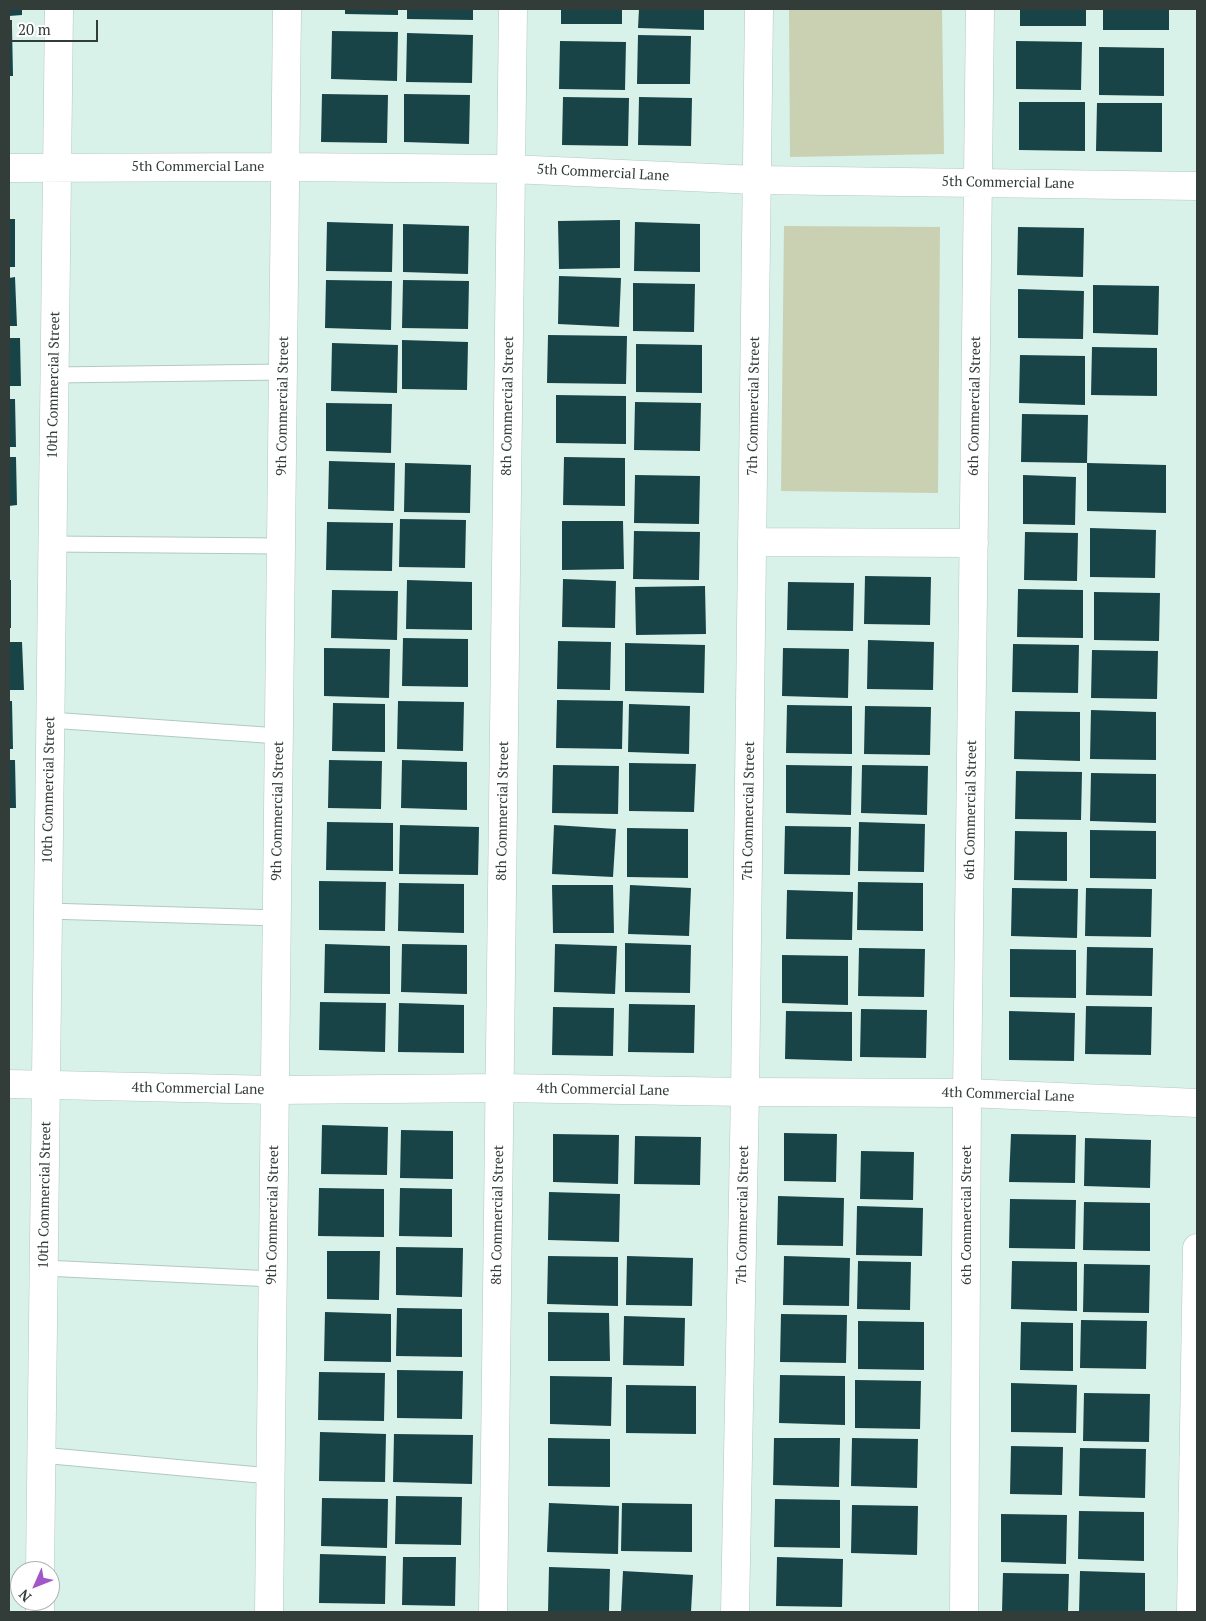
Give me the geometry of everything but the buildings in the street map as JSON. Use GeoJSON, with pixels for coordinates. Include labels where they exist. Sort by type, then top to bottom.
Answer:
{"type":"FeatureCollection","features":[{"type":"Feature","properties":{"kind":"street","name":"10th Commercial Street"},"geometry":{"type":"LineString","coordinates":[[40,1561],[59,9]]}},
{"type":"Feature","properties":{"kind":"street","name":"9th Commercial Street"},"geometry":{"type":"LineString","coordinates":[[269,1612],[287,9]]}},
{"type":"Feature","properties":{"kind":"street","name":"8th Commercial Street"},"geometry":{"type":"LineString","coordinates":[[494,1612],[512,9]]}},
{"type":"Feature","properties":{"kind":"street","name":"7th Commercial Street"},"geometry":{"type":"LineString","coordinates":[[735,1612],[745,1092],[759,9]]}},
{"type":"Feature","properties":{"kind":"street","name":"6th Commercial Street"},"geometry":{"type":"LineString","coordinates":[[964,1612],[967,1093],[980,9]]}},
{"type":"Feature","properties":{"kind":"street","name":"5th Commercial Lane"},"geometry":{"type":"LineString","coordinates":[[9,168],[286,167],[511,169],[756,180],[1197,186]]}},
{"type":"Feature","properties":{"kind":"street"},"geometry":{"type":"LineString","coordinates":[[752,542],[974,543]]}},
{"type":"Feature","properties":{"kind":"street","name":"4th Commercial Lane"},"geometry":{"type":"LineString","coordinates":[[9,1084],[275,1090],[500,1088],[967,1093],[1197,1103]]}},
{"type":"Feature","properties":{"kind":"street"},"geometry":{"type":"LineString","coordinates":[[1191,1612],[1197,1248]]}},
{"type":"Feature","properties":{"kind":"lane"},"geometry":{"type":"LineString","coordinates":[[54,375],[283,372]]}},
{"type":"Feature","properties":{"kind":"lane"},"geometry":{"type":"LineString","coordinates":[[52,544],[281,546]]}},
{"type":"Feature","properties":{"kind":"lane"},"geometry":{"type":"LineString","coordinates":[[50,720],[279,736]]}},
{"type":"Feature","properties":{"kind":"lane"},"geometry":{"type":"LineString","coordinates":[[48,911],[277,918]]}},
{"type":"Feature","properties":{"kind":"lane"},"geometry":{"type":"LineString","coordinates":[[44,1268],[273,1279]]}},
{"type":"Feature","properties":{"kind":"lane"},"geometry":{"type":"LineString","coordinates":[[41,1455],[270,1476]]}},
{"type":"Feature","properties":{"kind":"green space"},"geometry":{"type":"Polygon","coordinates":[[[789,9],[942,9],[944,154],[790,157],[789,9]]]}},
{"type":"Feature","properties":{"kind":"green space"},"geometry":{"type":"Polygon","coordinates":[[[784,226],[940,227],[938,493],[781,491],[784,226]]]}}]}
